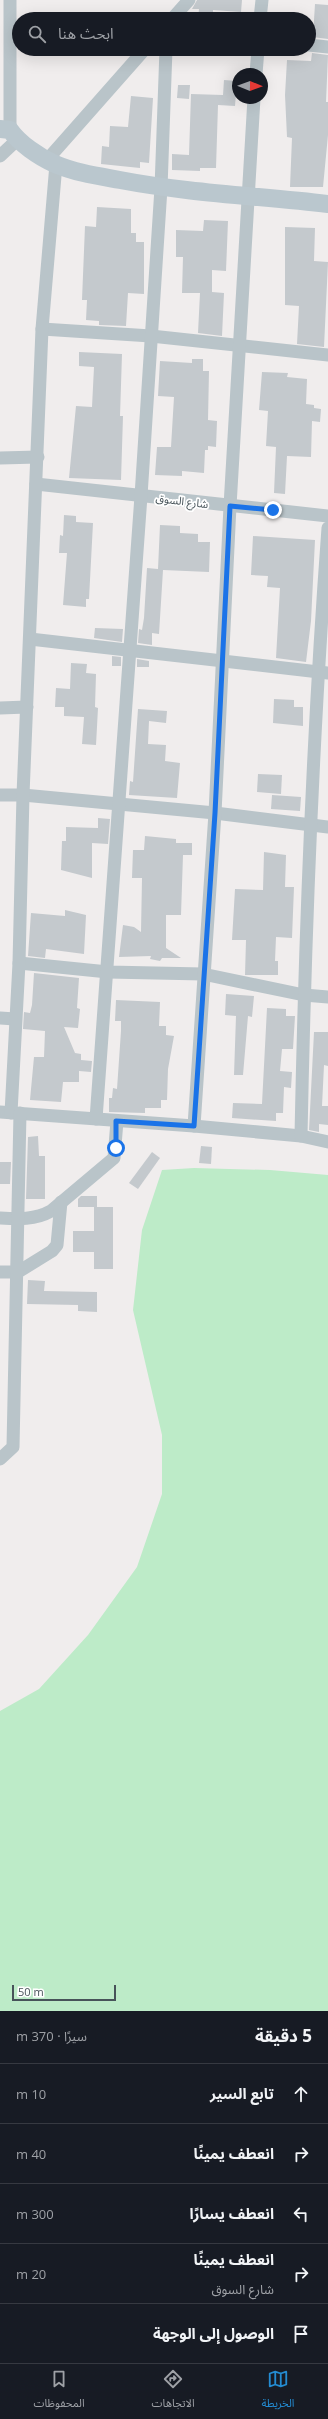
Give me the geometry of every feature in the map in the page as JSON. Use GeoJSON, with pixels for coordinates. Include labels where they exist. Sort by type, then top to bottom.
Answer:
{"type":"FeatureCollection","features":[{"type":"Feature","properties":{"kind":"street"},"geometry":{"type":"LineString","coordinates":[[0,156],[9,133],[5,22],[10,0]]}},
{"type":"Feature","properties":{"kind":"street"},"geometry":{"type":"LineString","coordinates":[[178,12],[188,0]]}},
{"type":"Feature","properties":{"kind":"street"},"geometry":{"type":"LineString","coordinates":[[261,12],[262,0]]}},
{"type":"Feature","properties":{"kind":"street"},"geometry":{"type":"LineString","coordinates":[[316,46],[328,47]]}},
{"type":"Feature","properties":{"kind":"street"},"geometry":{"type":"LineString","coordinates":[[0,1459],[14,1446],[19,1219],[10,1113],[19,963],[27,707],[42,329],[51,162],[140,56]]}},
{"type":"Feature","properties":{"kind":"street"},"geometry":{"type":"LineString","coordinates":[[96,1119],[108,972],[129,651],[142,496],[161,188],[166,56]]}},
{"type":"Feature","properties":{"kind":"street"},"geometry":{"type":"LineString","coordinates":[[256,68],[257,56]]}},
{"type":"Feature","properties":{"kind":"street"},"geometry":{"type":"LineString","coordinates":[[194,1126],[215,813],[230,506],[254,104]]}},
{"type":"Feature","properties":{"kind":"street"},"geometry":{"type":"LineString","coordinates":[[9,133],[51,162],[76,172],[161,188],[248,195],[328,204]]}},
{"type":"Feature","properties":{"kind":"street"},"geometry":{"type":"LineString","coordinates":[[42,329],[151,336],[328,355]]}},
{"type":"Feature","properties":{"kind":"street"},"geometry":{"type":"LineString","coordinates":[[0,458],[38,456]]}},
{"type":"Feature","properties":{"kind":"street","name":"شارع السوق"},"geometry":{"type":"LineString","coordinates":[[36,484],[328,516]]}},
{"type":"Feature","properties":{"kind":"street"},"geometry":{"type":"LineString","coordinates":[[301,1136],[310,824],[323,672],[328,528]]}},
{"type":"Feature","properties":{"kind":"street"},"geometry":{"type":"LineString","coordinates":[[30,639],[222,662],[323,672]]}},
{"type":"Feature","properties":{"kind":"street"},"geometry":{"type":"LineString","coordinates":[[0,708],[27,707]]}},
{"type":"Feature","properties":{"kind":"street"},"geometry":{"type":"LineString","coordinates":[[0,795],[215,813],[328,827]]}},
{"type":"Feature","properties":{"kind":"street"},"geometry":{"type":"LineString","coordinates":[[19,963],[108,972],[203,974],[304,994],[328,997]]}},
{"type":"Feature","properties":{"kind":"street"},"geometry":{"type":"LineString","coordinates":[[0,1018],[15,1018]]}},
{"type":"Feature","properties":{"kind":"street"},"geometry":{"type":"LineString","coordinates":[[10,1113],[194,1126],[301,1136],[328,1142]]}},
{"type":"Feature","properties":{"kind":"street"},"geometry":{"type":"LineString","coordinates":[[0,1218],[19,1219],[41,1216],[62,1202],[114,1158],[116,1121]]}},
{"type":"Feature","properties":{"kind":"street"},"geometry":{"type":"LineString","coordinates":[[0,1272],[18,1272],[52,1251],[57,1245],[62,1202]]}},
{"type":"Feature","properties":{"kind":"green space"},"geometry":{"type":"Polygon","coordinates":[[[194,1168],[270,1170],[328,1175],[328,2011],[0,2011],[0,1711],[39,1689],[88,1635],[137,1567],[162,1494],[162,1435],[133,1310],[142,1230],[162,1170],[194,1168]]]}},
{"type":"Feature","properties":{"kind":"building"},"geometry":{"type":"Polygon","coordinates":[[[197,0],[242,0],[241,12],[213,10],[213,12],[199,12],[199,9],[192,9],[197,0]]]}},
{"type":"Feature","properties":{"kind":"building"},"geometry":{"type":"Polygon","coordinates":[[[315,4],[328,5],[328,39],[316,37],[316,12],[315,12],[315,4]]]}},
{"type":"Feature","properties":{"kind":"building"},"geometry":{"type":"Polygon","coordinates":[[[316,54],[328,55],[326,102],[328,102],[328,135],[323,187],[290,187],[292,138],[287,137],[285,95],[287,60],[311,61],[312,56],[316,56],[316,54]]]}},
{"type":"Feature","properties":{"kind":"building"},"geometry":{"type":"Polygon","coordinates":[[[224,80],[232,81],[232,104],[235,104],[235,106],[218,105],[216,168],[200,168],[200,171],[172,170],[172,154],[189,155],[191,94],[223,95],[224,80]]]}},
{"type":"Feature","properties":{"kind":"building"},"geometry":{"type":"Polygon","coordinates":[[[178,85],[190,85],[189,99],[177,98],[178,85]]]}},
{"type":"Feature","properties":{"kind":"building"},"geometry":{"type":"Polygon","coordinates":[[[131,96],[153,98],[149,163],[140,162],[140,168],[101,164],[102,146],[109,147],[110,126],[128,127],[131,96]]]}},
{"type":"Feature","properties":{"kind":"building"},"geometry":{"type":"Polygon","coordinates":[[[97,207],[131,209],[131,233],[136,233],[136,242],[144,242],[144,294],[128,293],[126,326],[99,325],[99,321],[86,320],[87,300],[82,300],[85,226],[96,227],[97,207]]]}},
{"type":"Feature","properties":{"kind":"building"},"geometry":{"type":"Polygon","coordinates":[[[204,220],[228,221],[226,271],[212,270],[212,292],[224,293],[222,336],[198,333],[200,293],[182,293],[183,257],[176,257],[176,230],[203,231],[204,220]]]}},
{"type":"Feature","properties":{"kind":"building"},"geometry":{"type":"Polygon","coordinates":[[[285,227],[315,228],[314,261],[328,262],[324,347],[297,344],[299,306],[285,305],[285,227]]]}},
{"type":"Feature","properties":{"kind":"building"},"geometry":{"type":"Polygon","coordinates":[[[79,352],[122,354],[120,416],[123,416],[121,480],[69,478],[76,406],[92,407],[94,367],[79,366],[79,352]]]}},
{"type":"Feature","properties":{"kind":"building"},"geometry":{"type":"Polygon","coordinates":[[[192,359],[203,359],[203,371],[209,371],[208,420],[217,421],[216,447],[208,446],[208,450],[205,450],[204,473],[182,471],[182,476],[155,475],[157,447],[171,447],[174,397],[158,396],[160,361],[192,363],[192,359]]]}},
{"type":"Feature","properties":{"kind":"building"},"geometry":{"type":"Polygon","coordinates":[[[262,372],[288,373],[287,377],[307,379],[306,404],[314,405],[314,408],[321,409],[320,422],[312,421],[311,457],[287,456],[285,494],[274,493],[276,447],[266,446],[268,411],[259,410],[262,372]]]}},
{"type":"Feature","properties":{"kind":"building"},"geometry":{"type":"Polygon","coordinates":[[[64,515],[76,516],[76,522],[93,523],[89,599],[86,599],[86,607],[63,605],[67,553],[59,553],[60,535],[63,536],[64,515]]]}},
{"type":"Feature","properties":{"kind":"building"},"geometry":{"type":"Polygon","coordinates":[[[160,525],[180,526],[180,533],[198,534],[198,542],[210,542],[209,572],[163,570],[159,634],[152,633],[152,645],[138,643],[139,629],[142,630],[144,618],[147,568],[158,569],[160,525]]]}},
{"type":"Feature","properties":{"kind":"building"},"geometry":{"type":"Polygon","coordinates":[[[253,536],[315,540],[311,621],[306,662],[276,658],[280,588],[267,587],[268,576],[251,575],[253,536]]]}},
{"type":"Feature","properties":{"kind":"building"},"geometry":{"type":"Polygon","coordinates":[[[95,628],[123,629],[122,642],[94,638],[95,628]]]}},
{"type":"Feature","properties":{"kind":"building"},"geometry":{"type":"Polygon","coordinates":[[[112,656],[121,657],[121,666],[112,666],[112,656]]]}},
{"type":"Feature","properties":{"kind":"building"},"geometry":{"type":"Polygon","coordinates":[[[137,659],[149,661],[149,667],[137,667],[137,659]]]}},
{"type":"Feature","properties":{"kind":"building"},"geometry":{"type":"Polygon","coordinates":[[[71,663],[87,664],[86,673],[96,674],[95,707],[98,708],[96,745],[82,744],[84,717],[64,716],[64,707],[55,707],[56,688],[70,689],[71,663]]]}},
{"type":"Feature","properties":{"kind":"building"},"geometry":{"type":"Polygon","coordinates":[[[274,699],[294,700],[294,707],[303,707],[303,726],[273,723],[274,699]]]}},
{"type":"Feature","properties":{"kind":"building"},"geometry":{"type":"Polygon","coordinates":[[[138,709],[167,711],[166,723],[149,721],[148,744],[166,745],[165,761],[180,763],[177,798],[129,795],[130,781],[133,782],[138,709]]]}},
{"type":"Feature","properties":{"kind":"building"},"geometry":{"type":"Polygon","coordinates":[[[258,774],[282,775],[281,794],[257,792],[258,774]]]}},
{"type":"Feature","properties":{"kind":"building"},"geometry":{"type":"Polygon","coordinates":[[[272,795],[301,797],[300,811],[271,809],[272,795]]]}},
{"type":"Feature","properties":{"kind":"building"},"geometry":{"type":"Polygon","coordinates":[[[98,818],[110,819],[108,844],[92,843],[92,878],[61,870],[62,841],[66,841],[66,827],[98,828],[98,818]]]}},
{"type":"Feature","properties":{"kind":"building"},"geometry":{"type":"Polygon","coordinates":[[[145,836],[176,839],[176,843],[192,843],[192,855],[183,855],[181,915],[166,915],[166,948],[181,958],[162,958],[160,961],[150,959],[151,956],[119,957],[123,925],[134,927],[141,932],[142,878],[132,878],[133,850],[144,850],[145,836]]]}},
{"type":"Feature","properties":{"kind":"building"},"geometry":{"type":"Polygon","coordinates":[[[264,852],[286,855],[285,887],[294,887],[292,938],[276,937],[275,961],[278,961],[278,975],[245,975],[246,940],[232,940],[235,889],[263,890],[264,852]]]}},
{"type":"Feature","properties":{"kind":"building"},"geometry":{"type":"Polygon","coordinates":[[[65,910],[86,915],[84,954],[46,949],[45,958],[28,956],[31,913],[65,916],[65,910]]]}},
{"type":"Feature","properties":{"kind":"building"},"geometry":{"type":"Polygon","coordinates":[[[34,973],[79,978],[77,1008],[80,1009],[78,1028],[64,1027],[75,1053],[81,1054],[81,1060],[92,1061],[91,1072],[79,1071],[79,1082],[63,1082],[61,1102],[30,1100],[34,1057],[44,1057],[45,1031],[23,1029],[24,1012],[30,1013],[32,1005],[34,973]]]}},
{"type":"Feature","properties":{"kind":"building"},"geometry":{"type":"Polygon","coordinates":[[[226,994],[254,996],[252,1017],[248,1016],[243,1075],[234,1075],[236,1016],[225,1015],[226,994]]]}},
{"type":"Feature","properties":{"kind":"building"},"geometry":{"type":"Polygon","coordinates":[[[116,1000],[160,1002],[159,1026],[166,1026],[166,1035],[174,1036],[168,1069],[167,1100],[161,1100],[161,1108],[145,1108],[145,1113],[109,1112],[109,1098],[112,1098],[113,1088],[117,1089],[121,1031],[121,1021],[115,1021],[116,1000]]]}},
{"type":"Feature","properties":{"kind":"building"},"geometry":{"type":"Polygon","coordinates":[[[267,1008],[286,1009],[286,1016],[295,1016],[293,1049],[282,1049],[280,1071],[292,1072],[291,1088],[284,1087],[283,1113],[276,1113],[276,1121],[232,1118],[233,1103],[262,1104],[267,1008]]]}},
{"type":"Feature","properties":{"kind":"building"},"geometry":{"type":"Polygon","coordinates":[[[314,1032],[328,1032],[328,1066],[324,1065],[322,1106],[328,1106],[328,1125],[319,1124],[319,1132],[309,1130],[314,1032]]]}},
{"type":"Feature","properties":{"kind":"building"},"geometry":{"type":"Polygon","coordinates":[[[38,1136],[39,1156],[45,1156],[45,1199],[26,1199],[28,1137],[38,1136]]]}},
{"type":"Feature","properties":{"kind":"building"},"geometry":{"type":"Polygon","coordinates":[[[201,1146],[212,1147],[211,1164],[199,1163],[201,1146]]]}},
{"type":"Feature","properties":{"kind":"building"},"geometry":{"type":"Polygon","coordinates":[[[152,1152],[160,1158],[138,1189],[129,1183],[152,1152]]]}},
{"type":"Feature","properties":{"kind":"building"},"geometry":{"type":"Polygon","coordinates":[[[0,1162],[11,1162],[10,1184],[0,1184],[0,1162]]]}},
{"type":"Feature","properties":{"kind":"building"},"geometry":{"type":"Polygon","coordinates":[[[81,1196],[97,1196],[97,1207],[78,1207],[78,1199],[81,1196]]]}},
{"type":"Feature","properties":{"kind":"building"},"geometry":{"type":"Polygon","coordinates":[[[94,1207],[113,1207],[113,1269],[94,1269],[94,1252],[73,1252],[73,1231],[94,1231],[94,1207]]]}},
{"type":"Feature","properties":{"kind":"building"},"geometry":{"type":"Polygon","coordinates":[[[28,1280],[45,1281],[44,1291],[97,1292],[97,1312],[78,1311],[78,1305],[27,1304],[28,1280]]]}},
{"type":"Feature","properties":{"kind":"route"},"geometry":{"type":"LineString","coordinates":[[116,1148],[116,1121],[194,1126],[215,813],[230,506],[273,510]]}}]}
